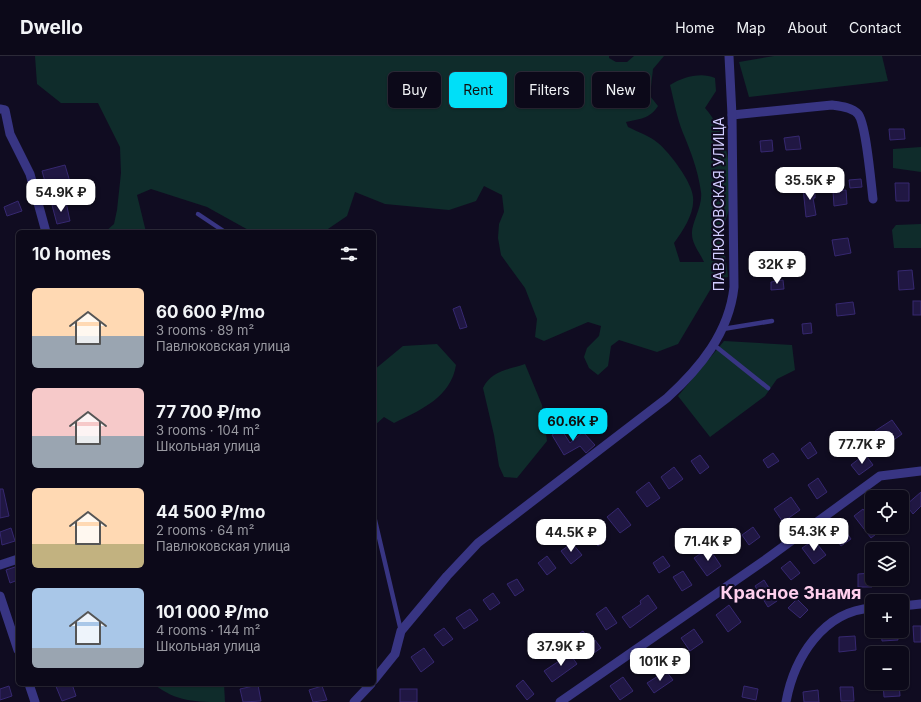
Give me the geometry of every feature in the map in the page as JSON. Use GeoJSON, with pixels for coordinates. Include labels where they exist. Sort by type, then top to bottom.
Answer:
{"type":"FeatureCollection","features":[{"type":"Feature","properties":{"kind":"street","name":"ПАВЛЮКОВСКАЯ УЛИЦА"},"geometry":{"type":"LineString","coordinates":[[376,678],[395,654],[401,631],[447,576],[478,543],[667,398],[694,371],[714,345],[729,314],[733,299],[735,274],[732,115],[729,56]]}},
{"type":"Feature","properties":{"kind":"street"},"geometry":{"type":"LineString","coordinates":[[732,115],[832,105],[845,107],[854,111],[858,114],[863,128],[873,199]]}},
{"type":"Feature","properties":{"kind":"street"},"geometry":{"type":"LineString","coordinates":[[0,109],[5,110],[10,134],[30,174],[45,230]]}},
{"type":"Feature","properties":{"kind":"street"},"geometry":{"type":"LineString","coordinates":[[560,702],[758,565],[880,476],[921,471]]}},
{"type":"Feature","properties":{"kind":"street"},"geometry":{"type":"LineString","coordinates":[[0,565],[16,559]]}},
{"type":"Feature","properties":{"kind":"street"},"geometry":{"type":"LineString","coordinates":[[0,596],[16,644]]}},
{"type":"Feature","properties":{"kind":"street"},"geometry":{"type":"LineString","coordinates":[[909,605],[921,604]]}},
{"type":"Feature","properties":{"kind":"street"},"geometry":{"type":"LineString","coordinates":[[786,702],[789,684],[795,667],[818,636],[835,620],[849,612],[865,609]]}},
{"type":"Feature","properties":{"kind":"street"},"geometry":{"type":"LineString","coordinates":[[30,686],[35,702]]}},
{"type":"Feature","properties":{"kind":"street"},"geometry":{"type":"LineString","coordinates":[[354,702],[369,686]]}},
{"type":"Feature","properties":{"kind":"lane"},"geometry":{"type":"LineString","coordinates":[[198,214],[222,230]]}},
{"type":"Feature","properties":{"kind":"lane"},"geometry":{"type":"LineString","coordinates":[[722,329],[772,320]]}},
{"type":"Feature","properties":{"kind":"lane"},"geometry":{"type":"LineString","coordinates":[[714,345],[768,388]]}},
{"type":"Feature","properties":{"kind":"lane"},"geometry":{"type":"LineString","coordinates":[[376,525],[401,631]]}},
{"type":"Feature","properties":{"kind":"green space"},"geometry":{"type":"Polygon","coordinates":[[[35,56],[609,56],[609,58],[616,62],[627,62],[634,56],[664,56],[653,69],[650,96],[658,106],[648,116],[626,122],[628,127],[648,136],[658,143],[685,176],[692,191],[693,203],[688,222],[674,243],[680,262],[704,262],[692,238],[693,225],[701,197],[700,184],[694,161],[679,121],[670,85],[698,75],[715,78],[716,91],[705,108],[719,129],[727,153],[729,166],[731,191],[730,204],[723,236],[728,277],[716,280],[678,344],[657,352],[619,340],[611,346],[608,366],[598,375],[589,368],[584,357],[587,348],[599,336],[601,326],[588,322],[544,341],[535,337],[537,319],[525,288],[501,255],[498,238],[499,224],[504,212],[502,195],[484,186],[476,201],[449,210],[385,204],[355,192],[347,216],[326,230],[248,230],[207,207],[151,189],[137,195],[146,230],[107,230],[114,224],[117,210],[121,173],[120,147],[98,103],[61,103],[37,84],[35,56]]]}},
{"type":"Feature","properties":{"kind":"green space"},"geometry":{"type":"Polygon","coordinates":[[[774,56],[882,56],[888,81],[749,97],[739,62],[774,56]]]}},
{"type":"Feature","properties":{"kind":"green space"},"geometry":{"type":"Polygon","coordinates":[[[921,147],[921,172],[893,168],[893,149],[921,147]]]}},
{"type":"Feature","properties":{"kind":"green space"},"geometry":{"type":"Polygon","coordinates":[[[921,224],[921,248],[894,248],[892,230],[896,225],[921,224]]]}},
{"type":"Feature","properties":{"kind":"green space"},"geometry":{"type":"Polygon","coordinates":[[[724,341],[792,345],[795,370],[777,379],[765,396],[710,437],[678,396],[724,341]]]}},
{"type":"Feature","properties":{"kind":"green space"},"geometry":{"type":"Polygon","coordinates":[[[437,344],[456,365],[453,376],[448,386],[441,394],[424,407],[394,423],[384,417],[376,424],[376,368],[403,346],[437,344]]]}},
{"type":"Feature","properties":{"kind":"green space"},"geometry":{"type":"Polygon","coordinates":[[[525,364],[542,405],[547,441],[517,478],[504,477],[499,466],[494,435],[483,388],[490,378],[500,372],[525,364]]]}},
{"type":"Feature","properties":{"kind":"green space"},"geometry":{"type":"Polygon","coordinates":[[[157,686],[224,686],[225,702],[186,700],[178,698],[157,686]]]}},
{"type":"Feature","properties":{"kind":"building"},"geometry":{"type":"Polygon","coordinates":[[[889,129],[904,129],[905,139],[890,140],[889,129]]]}},
{"type":"Feature","properties":{"kind":"building"},"geometry":{"type":"Polygon","coordinates":[[[799,136],[801,149],[786,150],[784,138],[799,136]]]}},
{"type":"Feature","properties":{"kind":"building"},"geometry":{"type":"Polygon","coordinates":[[[772,140],[773,151],[761,152],[760,141],[772,140]]]}},
{"type":"Feature","properties":{"kind":"building"},"geometry":{"type":"Polygon","coordinates":[[[65,165],[70,182],[47,189],[42,171],[65,165]]]}},
{"type":"Feature","properties":{"kind":"building"},"geometry":{"type":"Polygon","coordinates":[[[861,179],[862,187],[850,188],[849,180],[861,179]]]}},
{"type":"Feature","properties":{"kind":"building"},"geometry":{"type":"Polygon","coordinates":[[[895,183],[909,183],[909,201],[896,201],[895,183]]]}},
{"type":"Feature","properties":{"kind":"building"},"geometry":{"type":"Polygon","coordinates":[[[815,187],[815,198],[813,198],[816,215],[806,217],[803,188],[815,187]]]}},
{"type":"Feature","properties":{"kind":"building"},"geometry":{"type":"Polygon","coordinates":[[[846,190],[847,204],[834,206],[833,191],[846,190]]]}},
{"type":"Feature","properties":{"kind":"building"},"geometry":{"type":"Polygon","coordinates":[[[18,201],[22,211],[7,216],[4,207],[18,201]]]}},
{"type":"Feature","properties":{"kind":"building"},"geometry":{"type":"Polygon","coordinates":[[[66,202],[70,221],[57,224],[52,205],[66,202]]]}},
{"type":"Feature","properties":{"kind":"building"},"geometry":{"type":"Polygon","coordinates":[[[848,238],[851,253],[835,256],[832,240],[848,238]]]}},
{"type":"Feature","properties":{"kind":"building"},"geometry":{"type":"Polygon","coordinates":[[[912,270],[914,289],[899,290],[898,271],[912,270]]]}},
{"type":"Feature","properties":{"kind":"building"},"geometry":{"type":"Polygon","coordinates":[[[783,280],[784,289],[771,290],[771,282],[783,280]]]}},
{"type":"Feature","properties":{"kind":"building"},"geometry":{"type":"Polygon","coordinates":[[[913,301],[921,301],[921,315],[913,315],[913,301]]]}},
{"type":"Feature","properties":{"kind":"building"},"geometry":{"type":"Polygon","coordinates":[[[853,302],[855,314],[837,316],[836,304],[853,302]]]}},
{"type":"Feature","properties":{"kind":"building"},"geometry":{"type":"Polygon","coordinates":[[[460,306],[467,327],[460,329],[453,309],[460,306]]]}},
{"type":"Feature","properties":{"kind":"building"},"geometry":{"type":"Polygon","coordinates":[[[811,323],[812,333],[803,334],[802,324],[811,323]]]}},
{"type":"Feature","properties":{"kind":"building"},"geometry":{"type":"Polygon","coordinates":[[[892,420],[902,434],[885,446],[875,431],[892,420]]]}},
{"type":"Feature","properties":{"kind":"building"},"geometry":{"type":"Polygon","coordinates":[[[561,429],[570,443],[583,432],[595,445],[586,453],[580,446],[564,455],[552,435],[561,429]]]}},
{"type":"Feature","properties":{"kind":"building"},"geometry":{"type":"Polygon","coordinates":[[[810,442],[817,453],[808,459],[801,449],[810,442]]]}},
{"type":"Feature","properties":{"kind":"building"},"geometry":{"type":"Polygon","coordinates":[[[773,453],[779,461],[768,468],[763,460],[773,453]]]}},
{"type":"Feature","properties":{"kind":"building"},"geometry":{"type":"Polygon","coordinates":[[[865,454],[873,465],[859,475],[851,465],[865,454]]]}},
{"type":"Feature","properties":{"kind":"building"},"geometry":{"type":"Polygon","coordinates":[[[700,455],[709,467],[700,474],[691,461],[700,455]]]}},
{"type":"Feature","properties":{"kind":"building"},"geometry":{"type":"Polygon","coordinates":[[[674,467],[683,479],[669,489],[661,477],[674,467]]]}},
{"type":"Feature","properties":{"kind":"building"},"geometry":{"type":"Polygon","coordinates":[[[818,478],[827,492],[817,499],[808,485],[818,478]]]}},
{"type":"Feature","properties":{"kind":"building"},"geometry":{"type":"Polygon","coordinates":[[[649,482],[660,498],[647,507],[636,492],[649,482]]]}},
{"type":"Feature","properties":{"kind":"building"},"geometry":{"type":"Polygon","coordinates":[[[0,489],[3,489],[9,516],[0,518],[0,489]]]}},
{"type":"Feature","properties":{"kind":"building"},"geometry":{"type":"Polygon","coordinates":[[[921,492],[921,506],[913,514],[909,509],[909,502],[921,492]]]}},
{"type":"Feature","properties":{"kind":"building"},"geometry":{"type":"Polygon","coordinates":[[[791,497],[800,510],[783,522],[774,509],[791,497]]]}},
{"type":"Feature","properties":{"kind":"building"},"geometry":{"type":"Polygon","coordinates":[[[618,508],[631,525],[620,533],[607,517],[618,508]]]}},
{"type":"Feature","properties":{"kind":"building"},"geometry":{"type":"Polygon","coordinates":[[[863,509],[865,512],[865,530],[854,516],[863,509]]]}},
{"type":"Feature","properties":{"kind":"building"},"geometry":{"type":"Polygon","coordinates":[[[596,526],[606,540],[598,546],[587,533],[596,526]]]}},
{"type":"Feature","properties":{"kind":"building"},"geometry":{"type":"Polygon","coordinates":[[[842,526],[851,539],[841,546],[831,533],[842,526]]]}},
{"type":"Feature","properties":{"kind":"building"},"geometry":{"type":"Polygon","coordinates":[[[753,527],[760,537],[749,545],[742,535],[753,527]]]}},
{"type":"Feature","properties":{"kind":"building"},"geometry":{"type":"Polygon","coordinates":[[[11,528],[15,541],[2,545],[0,532],[11,528]]]}},
{"type":"Feature","properties":{"kind":"building"},"geometry":{"type":"Polygon","coordinates":[[[868,534],[876,534],[871,538],[868,534]]]}},
{"type":"Feature","properties":{"kind":"building"},"geometry":{"type":"Polygon","coordinates":[[[814,540],[826,555],[814,564],[802,548],[814,540]]]}},
{"type":"Feature","properties":{"kind":"building"},"geometry":{"type":"Polygon","coordinates":[[[572,543],[582,555],[571,564],[561,551],[572,543]]]}},
{"type":"Feature","properties":{"kind":"building"},"geometry":{"type":"Polygon","coordinates":[[[709,548],[721,566],[707,576],[694,558],[709,548]]]}},
{"type":"Feature","properties":{"kind":"building"},"geometry":{"type":"Polygon","coordinates":[[[547,556],[556,568],[547,575],[538,563],[547,556]]]}},
{"type":"Feature","properties":{"kind":"building"},"geometry":{"type":"Polygon","coordinates":[[[663,556],[670,566],[659,573],[653,563],[663,556]]]}},
{"type":"Feature","properties":{"kind":"building"},"geometry":{"type":"Polygon","coordinates":[[[790,561],[800,573],[791,580],[781,568],[790,561]]]}},
{"type":"Feature","properties":{"kind":"building"},"geometry":{"type":"Polygon","coordinates":[[[16,567],[16,581],[10,583],[6,570],[16,567]]]}},
{"type":"Feature","properties":{"kind":"building"},"geometry":{"type":"Polygon","coordinates":[[[683,571],[692,585],[682,591],[673,577],[683,571]]]}},
{"type":"Feature","properties":{"kind":"building"},"geometry":{"type":"Polygon","coordinates":[[[865,573],[865,586],[872,587],[858,587],[858,574],[865,573]]]}},
{"type":"Feature","properties":{"kind":"building"},"geometry":{"type":"Polygon","coordinates":[[[517,579],[524,590],[515,596],[507,584],[517,579]]]}},
{"type":"Feature","properties":{"kind":"building"},"geometry":{"type":"Polygon","coordinates":[[[764,580],[777,601],[768,607],[755,586],[764,580]]]}},
{"type":"Feature","properties":{"kind":"building"},"geometry":{"type":"Polygon","coordinates":[[[493,593],[500,603],[490,610],[483,600],[493,593]]]}},
{"type":"Feature","properties":{"kind":"building"},"geometry":{"type":"Polygon","coordinates":[[[648,595],[657,608],[630,628],[622,617],[641,604],[640,601],[648,595]]]}},
{"type":"Feature","properties":{"kind":"building"},"geometry":{"type":"Polygon","coordinates":[[[797,599],[808,610],[800,618],[788,608],[797,599]]]}},
{"type":"Feature","properties":{"kind":"building"},"geometry":{"type":"Polygon","coordinates":[[[729,605],[741,622],[728,632],[716,615],[729,605]]]}},
{"type":"Feature","properties":{"kind":"building"},"geometry":{"type":"Polygon","coordinates":[[[606,607],[617,623],[606,630],[596,614],[606,607]]]}},
{"type":"Feature","properties":{"kind":"building"},"geometry":{"type":"Polygon","coordinates":[[[470,609],[478,620],[464,629],[456,618],[470,609]]]}},
{"type":"Feature","properties":{"kind":"building"},"geometry":{"type":"Polygon","coordinates":[[[913,626],[921,626],[921,642],[914,642],[913,626]]]}},
{"type":"Feature","properties":{"kind":"building"},"geometry":{"type":"Polygon","coordinates":[[[444,628],[453,639],[443,646],[434,635],[444,628]]]}},
{"type":"Feature","properties":{"kind":"building"},"geometry":{"type":"Polygon","coordinates":[[[694,629],[703,642],[690,651],[681,638],[694,629]]]}},
{"type":"Feature","properties":{"kind":"building"},"geometry":{"type":"Polygon","coordinates":[[[583,631],[591,642],[595,640],[601,648],[591,655],[584,644],[578,647],[572,638],[583,631]]]}},
{"type":"Feature","properties":{"kind":"building"},"geometry":{"type":"Polygon","coordinates":[[[855,636],[856,650],[839,652],[839,637],[855,636]]]}},
{"type":"Feature","properties":{"kind":"building"},"geometry":{"type":"Polygon","coordinates":[[[882,638],[898,638],[898,640],[882,641],[882,638]]]}},
{"type":"Feature","properties":{"kind":"building"},"geometry":{"type":"Polygon","coordinates":[[[424,648],[434,662],[421,672],[411,657],[424,648]]]}},
{"type":"Feature","properties":{"kind":"building"},"geometry":{"type":"Polygon","coordinates":[[[568,651],[577,664],[552,682],[544,671],[559,661],[557,659],[568,651]]]}},
{"type":"Feature","properties":{"kind":"building"},"geometry":{"type":"Polygon","coordinates":[[[666,671],[673,680],[654,693],[647,683],[666,671]]]}},
{"type":"Feature","properties":{"kind":"building"},"geometry":{"type":"Polygon","coordinates":[[[623,677],[633,691],[620,700],[610,686],[623,677]]]}},
{"type":"Feature","properties":{"kind":"building"},"geometry":{"type":"Polygon","coordinates":[[[523,680],[534,694],[527,700],[516,686],[523,680]]]}},
{"type":"Feature","properties":{"kind":"building"},"geometry":{"type":"Polygon","coordinates":[[[9,686],[12,696],[0,700],[0,689],[9,686]]]}},
{"type":"Feature","properties":{"kind":"building"},"geometry":{"type":"Polygon","coordinates":[[[56,686],[73,686],[76,696],[62,701],[56,686]]]}},
{"type":"Feature","properties":{"kind":"building"},"geometry":{"type":"Polygon","coordinates":[[[258,686],[261,701],[243,702],[240,689],[258,686]]]}},
{"type":"Feature","properties":{"kind":"building"},"geometry":{"type":"Polygon","coordinates":[[[322,686],[327,700],[313,702],[309,690],[322,686]]]}},
{"type":"Feature","properties":{"kind":"building"},"geometry":{"type":"Polygon","coordinates":[[[744,686],[758,689],[756,700],[742,697],[744,686]]]}},
{"type":"Feature","properties":{"kind":"building"},"geometry":{"type":"Polygon","coordinates":[[[840,687],[853,687],[854,701],[841,701],[840,687]]]}},
{"type":"Feature","properties":{"kind":"building"},"geometry":{"type":"Polygon","coordinates":[[[400,689],[417,689],[417,702],[400,702],[400,689]]]}},
{"type":"Feature","properties":{"kind":"building"},"geometry":{"type":"Polygon","coordinates":[[[818,690],[819,702],[804,702],[803,692],[818,690]]]}},
{"type":"Feature","properties":{"kind":"building"},"geometry":{"type":"Polygon","coordinates":[[[884,690],[900,690],[900,696],[884,697],[884,690]]]}},
{"type":"Feature","properties":{"kind":"district","name":"Красное Знамя"},"geometry":{"type":"Point","coordinates":[791,592]}}]}
